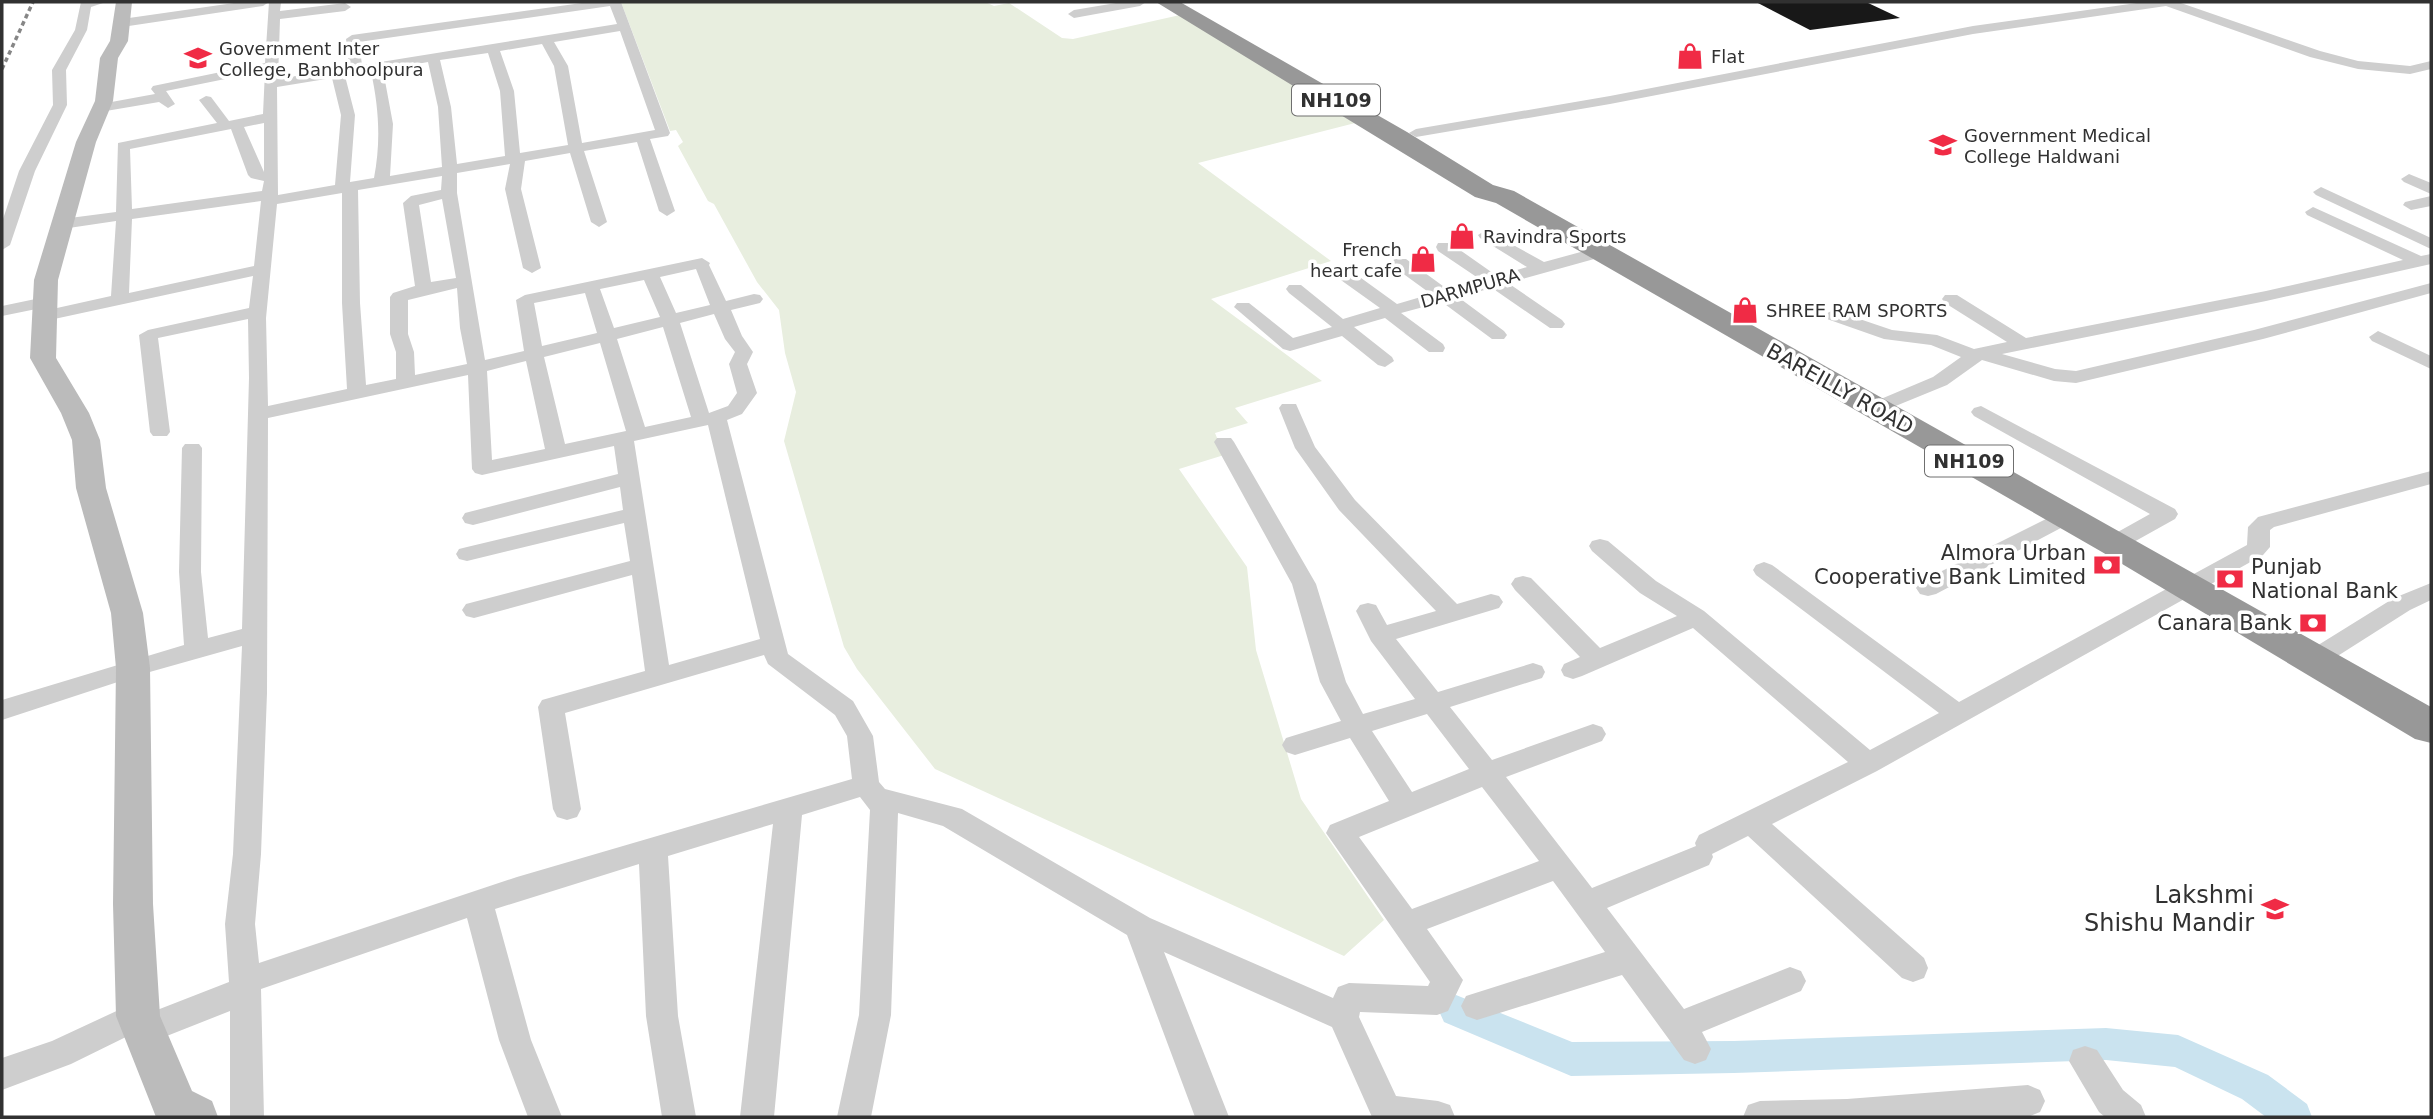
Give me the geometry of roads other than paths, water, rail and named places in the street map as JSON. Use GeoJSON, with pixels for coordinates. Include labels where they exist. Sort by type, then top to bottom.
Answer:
{"type":"FeatureCollection","features":[{"type":"Feature","properties":{"kind":"highway","name":"BAREILLY ROAD"},"geometry":{"type":"LineString","coordinates":[[1166,2],[1407,135]]}},
{"type":"Feature","properties":{"kind":"highway","name":"BAREILLY ROAD"},"geometry":{"type":"LineString","coordinates":[[1185,2],[1407,135],[1484,191],[1505,197],[2115,543],[2431,727]]}},
{"type":"Feature","properties":{"kind":"street"},"geometry":{"type":"LineString","coordinates":[[2,244],[27,171],[60,105],[59,70],[81,30],[85,5],[115,9],[270,7],[348,19],[614,2],[663,133],[346,187],[270,191],[62,224]]}},
{"type":"Feature","properties":{"kind":"street"},"geometry":{"type":"LineString","coordinates":[[1074,14],[1140,2]]}},
{"type":"Feature","properties":{"kind":"street"},"geometry":{"type":"LineString","coordinates":[[1407,135],[1610,100],[1973,30],[2167,2],[2315,54],[2358,65],[2410,70],[2431,65]]}},
{"type":"Feature","properties":{"kind":"street"},"geometry":{"type":"LineString","coordinates":[[247,1117],[245,986],[240,924],[247,855],[254,693],[257,312],[270,191],[270,7]]}},
{"type":"Feature","properties":{"kind":"street"},"geometry":{"type":"LineString","coordinates":[[115,9],[119,41],[109,58],[104,101],[86,142],[46,281],[43,358],[75,413],[86,440],[91,488],[127,613],[132,668],[133,904],[141,1023],[175,1107],[195,1117]]}},
{"type":"Feature","properties":{"kind":"street"},"geometry":{"type":"LineString","coordinates":[[348,19],[356,70]]}},
{"type":"Feature","properties":{"kind":"street"},"geometry":{"type":"LineString","coordinates":[[100,108],[165,101],[158,89],[272,74],[337,73],[624,27]]}},
{"type":"Feature","properties":{"kind":"street"},"geometry":{"type":"LineString","coordinates":[[546,39],[561,66],[576,148],[599,222]]}},
{"type":"Feature","properties":{"kind":"street"},"geometry":{"type":"LineString","coordinates":[[493,48],[507,91],[515,159],[513,189],[532,268]]}},
{"type":"Feature","properties":{"kind":"street"},"geometry":{"type":"LineString","coordinates":[[433,57],[440,79],[451,170],[449,193],[477,367],[482,468],[709,419],[735,410],[747,393],[738,364],[744,352],[734,339],[723,307],[703,266],[525,300],[556,452]]}},
{"type":"Feature","properties":{"kind":"street"},"geometry":{"type":"LineString","coordinates":[[376,67],[386,103],[386,157],[382,181]]}},
{"type":"Feature","properties":{"kind":"street"},"geometry":{"type":"LineString","coordinates":[[337,73],[344,88],[349,124],[346,187],[357,392]]}},
{"type":"Feature","properties":{"kind":"street"},"geometry":{"type":"LineString","coordinates":[[206,100],[231,125],[256,175],[270,191]]}},
{"type":"Feature","properties":{"kind":"street"},"geometry":{"type":"LineString","coordinates":[[120,300],[124,215],[123,146],[271,117]]}},
{"type":"Feature","properties":{"kind":"street"},"geometry":{"type":"LineString","coordinates":[[642,136],[667,211]]}},
{"type":"Feature","properties":{"kind":"street"},"geometry":{"type":"LineString","coordinates":[[2409,179],[2431,191],[2411,205]]}},
{"type":"Feature","properties":{"kind":"street"},"geometry":{"type":"LineString","coordinates":[[2320,192],[2431,244]]}},
{"type":"Feature","properties":{"kind":"street"},"geometry":{"type":"LineString","coordinates":[[431,288],[424,286],[411,203],[417,199],[449,193]]}},
{"type":"Feature","properties":{"kind":"street"},"geometry":{"type":"LineString","coordinates":[[2313,212],[2426,261]]}},
{"type":"Feature","properties":{"kind":"street"},"geometry":{"type":"LineString","coordinates":[[1486,235],[1541,268]]}},
{"type":"Feature","properties":{"kind":"street"},"geometry":{"type":"LineString","coordinates":[[1444,247],[1556,324]]}},
{"type":"Feature","properties":{"kind":"street","name":"DARMPURA"},"geometry":{"type":"LineString","coordinates":[[1243,307],[1290,345],[1391,311],[1599,251]]}},
{"type":"Feature","properties":{"kind":"street"},"geometry":{"type":"LineString","coordinates":[[1876,408],[1940,381],[1978,355],[2426,261]]}},
{"type":"Feature","properties":{"kind":"street"},"geometry":{"type":"LineString","coordinates":[[1400,263],[1498,335]]}},
{"type":"Feature","properties":{"kind":"street"},"geometry":{"type":"LineString","coordinates":[[160,432],[148,336],[159,311],[263,269]]}},
{"type":"Feature","properties":{"kind":"street"},"geometry":{"type":"LineString","coordinates":[[1344,275],[1436,348]]}},
{"type":"Feature","properties":{"kind":"street"},"geometry":{"type":"LineString","coordinates":[[652,278],[709,419],[777,658],[844,708],[860,736],[871,792],[884,807],[874,1015],[853,1117]]}},
{"type":"Feature","properties":{"kind":"street"},"geometry":{"type":"LineString","coordinates":[[406,381],[405,352],[399,334],[399,297],[465,282]]}},
{"type":"Feature","properties":{"kind":"street"},"geometry":{"type":"LineString","coordinates":[[1833,315],[1889,335],[1926,338],[1978,355],[2076,377],[2257,335],[2431,288]]}},
{"type":"Feature","properties":{"kind":"street"},"geometry":{"type":"LineString","coordinates":[[1295,289],[1385,361]]}},
{"type":"Feature","properties":{"kind":"street"},"geometry":{"type":"LineString","coordinates":[[594,293],[630,436],[629,478],[658,677]]}},
{"type":"Feature","properties":{"kind":"street"},"geometry":{"type":"LineString","coordinates":[[258,414],[534,354],[754,299]]}},
{"type":"Feature","properties":{"kind":"street"},"geometry":{"type":"LineString","coordinates":[[1951,299],[2023,344]]}},
{"type":"Feature","properties":{"kind":"street"},"geometry":{"type":"LineString","coordinates":[[2,311],[120,300],[159,311],[257,312]]}},
{"type":"Feature","properties":{"kind":"street"},"geometry":{"type":"LineString","coordinates":[[2378,337],[2431,363]]}},
{"type":"Feature","properties":{"kind":"street"},"geometry":{"type":"LineString","coordinates":[[1289,408],[1306,447],[1347,505],[1453,614]]}},
{"type":"Feature","properties":{"kind":"street"},"geometry":{"type":"LineString","coordinates":[[1981,412],[2167,514],[2115,543]]}},
{"type":"Feature","properties":{"kind":"street"},"geometry":{"type":"LineString","coordinates":[[1224,442],[1304,584],[1333,682],[1357,727],[1406,806]]}},
{"type":"Feature","properties":{"kind":"street"},"geometry":{"type":"LineString","coordinates":[[192,448],[190,572],[197,650]]}},
{"type":"Feature","properties":{"kind":"street"},"geometry":{"type":"LineString","coordinates":[[1587,903],[1704,850],[1751,822],[1868,764],[2259,547],[2259,527],[2266,522],[2431,477]]}},
{"type":"Feature","properties":{"kind":"street"},"geometry":{"type":"LineString","coordinates":[[473,518],[629,478]]}},
{"type":"Feature","properties":{"kind":"street"},"geometry":{"type":"LineString","coordinates":[[467,554],[634,514]]}},
{"type":"Feature","properties":{"kind":"street"},"geometry":{"type":"LineString","coordinates":[[1928,588],[2066,516]]}},
{"type":"Feature","properties":{"kind":"street"},"geometry":{"type":"LineString","coordinates":[[1600,546],[1648,587],[1696,617],[1868,764]]}},
{"type":"Feature","properties":{"kind":"street"},"geometry":{"type":"LineString","coordinates":[[474,610],[642,565]]}},
{"type":"Feature","properties":{"kind":"street"},"geometry":{"type":"LineString","coordinates":[[1764,570],[1958,714]]}},
{"type":"Feature","properties":{"kind":"street"},"geometry":{"type":"LineString","coordinates":[[1523,584],[1597,660]]}},
{"type":"Feature","properties":{"kind":"street"},"geometry":{"type":"LineString","coordinates":[[2315,658],[2402,604],[2431,591]]}},
{"type":"Feature","properties":{"kind":"street"},"geometry":{"type":"LineString","coordinates":[[1380,635],[1491,602]]}},
{"type":"Feature","properties":{"kind":"street"},"geometry":{"type":"LineString","coordinates":[[1368,611],[1380,635],[1485,774],[1559,866],[1687,1038],[1790,981]]}},
{"type":"Feature","properties":{"kind":"street"},"geometry":{"type":"LineString","coordinates":[[1573,670],[1696,617]]}},
{"type":"Feature","properties":{"kind":"street"},"geometry":{"type":"LineString","coordinates":[[2,710],[132,668],[254,634]]}},
{"type":"Feature","properties":{"kind":"street"},"geometry":{"type":"LineString","coordinates":[[567,809],[551,707],[774,644]]}},
{"type":"Feature","properties":{"kind":"street"},"geometry":{"type":"LineString","coordinates":[[1295,745],[1533,672]]}},
{"type":"Feature","properties":{"kind":"street"},"geometry":{"type":"LineString","coordinates":[[1343,1017],[1349,997],[1437,1001],[1447,980],[1340,833],[1485,774],[1593,734]]}},
{"type":"Feature","properties":{"kind":"street"},"geometry":{"type":"LineString","coordinates":[[2,1074],[478,902],[789,808],[871,792],[952,817],[1139,927],[1343,1017],[1388,1114],[1438,1117]]}},
{"type":"Feature","properties":{"kind":"street"},"geometry":{"type":"LineString","coordinates":[[757,1117],[789,808]]}},
{"type":"Feature","properties":{"kind":"street"},"geometry":{"type":"LineString","coordinates":[[1751,822],[1913,968]]}},
{"type":"Feature","properties":{"kind":"street"},"geometry":{"type":"LineString","coordinates":[[653,848],[662,1016],[679,1117]]}},
{"type":"Feature","properties":{"kind":"street"},"geometry":{"type":"LineString","coordinates":[[1406,924],[1559,866]]}},
{"type":"Feature","properties":{"kind":"street"},"geometry":{"type":"LineString","coordinates":[[478,902],[514,1040],[545,1117]]}},
{"type":"Feature","properties":{"kind":"street"},"geometry":{"type":"LineString","coordinates":[[1139,927],[1212,1117]]}},
{"type":"Feature","properties":{"kind":"street"},"geometry":{"type":"LineString","coordinates":[[1477,1006],[1628,959]]}},
{"type":"Feature","properties":{"kind":"street"},"geometry":{"type":"LineString","coordinates":[[2085,1061],[2111,1101],[2129,1117]]}},
{"type":"Feature","properties":{"kind":"street"},"geometry":{"type":"LineString","coordinates":[[1760,1117],[1894,1114],[2028,1101]]}},
{"type":"Feature","properties":{"kind":"waterway"},"geometry":{"type":"LineString","coordinates":[[1456,1011],[1571,1059],[1734,1057],[2106,1044],[2178,1051],[2255,1087],[2294,1117]]}},
{"type":"Feature","properties":{"kind":"railway"},"geometry":{"type":"LineString","coordinates":[[2,69],[33,2]]}},
{"type":"Feature","properties":{"kind":"place","name":"Flat"},"geometry":{"type":"Point","coordinates":[1690,56]}},
{"type":"Feature","properties":{"kind":"place","name":"Government Inter College, Banbhoolpura"},"geometry":{"type":"Point","coordinates":[198,58]}},
{"type":"Feature","properties":{"kind":"place","name":"Government Medical College Haldwani"},"geometry":{"type":"Point","coordinates":[1943,145]}},
{"type":"Feature","properties":{"kind":"place","name":"Ravindra Sports"},"geometry":{"type":"Point","coordinates":[1462,236]}},
{"type":"Feature","properties":{"kind":"place","name":"French heart cafe"},"geometry":{"type":"Point","coordinates":[1423,259]}},
{"type":"Feature","properties":{"kind":"place","name":"SHREE RAM SPORTS"},"geometry":{"type":"Point","coordinates":[1745,310]}},
{"type":"Feature","properties":{"kind":"place","name":"Almora Urban Cooperative Bank Limited"},"geometry":{"type":"Point","coordinates":[2107,565]}},
{"type":"Feature","properties":{"kind":"place","name":"Punjab National Bank"},"geometry":{"type":"Point","coordinates":[2230,579]}},
{"type":"Feature","properties":{"kind":"place","name":"Canara Bank"},"geometry":{"type":"Point","coordinates":[2313,623]}},
{"type":"Feature","properties":{"kind":"place","name":"Lakshmi Shishu Mandir"},"geometry":{"type":"Point","coordinates":[2275,909]}}]}
